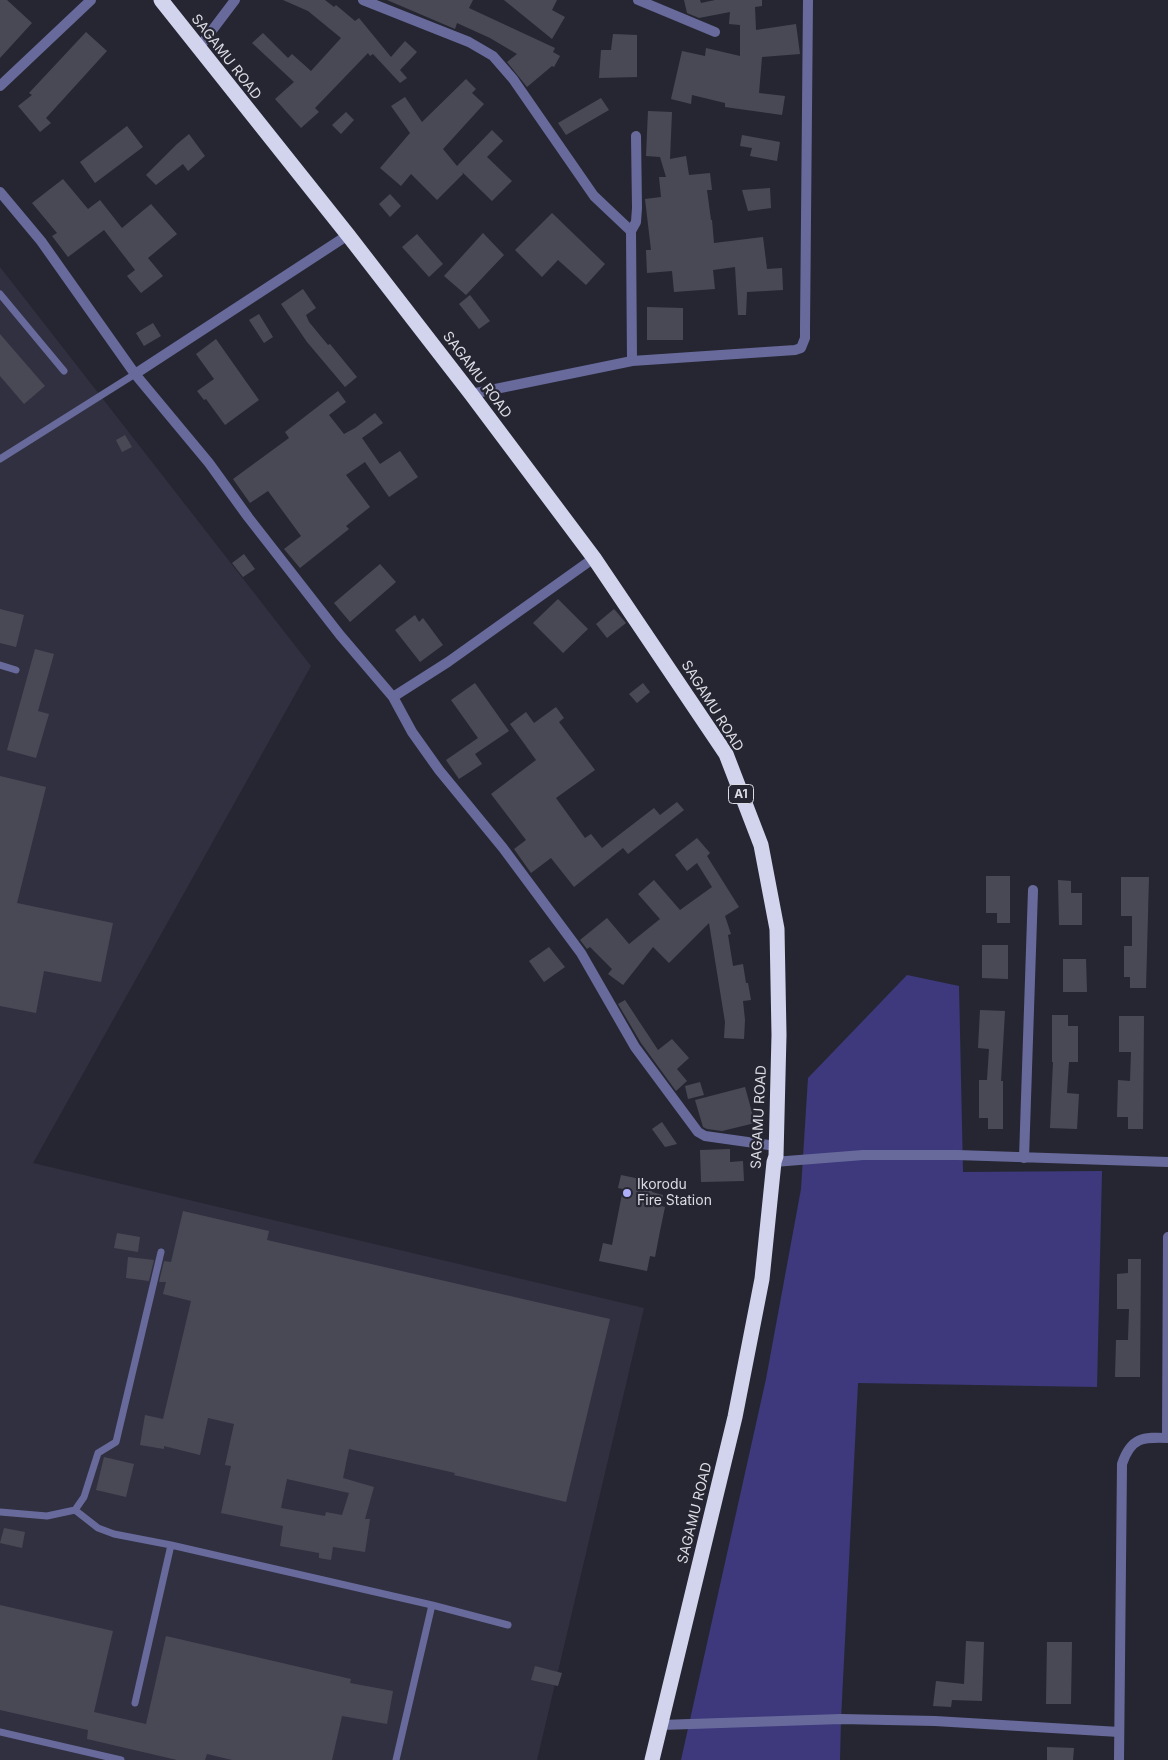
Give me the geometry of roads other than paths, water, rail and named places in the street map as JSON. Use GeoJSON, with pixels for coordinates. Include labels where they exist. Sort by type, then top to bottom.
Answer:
{"type":"FeatureCollection","features":[{"type":"Feature","properties":{"kind":"highway","name":"SAGAMU ROAD"},"geometry":{"type":"LineString","coordinates":[[161,0],[198,49],[348,235],[471,394],[594,558],[726,754],[761,845],[777,929],[780,1035],[776,1156],[762,1279],[735,1417],[652,1760]]}},
{"type":"Feature","properties":{"kind":"street"},"geometry":{"type":"LineString","coordinates":[[0,86],[91,0]]}},
{"type":"Feature","properties":{"kind":"street"},"geometry":{"type":"LineString","coordinates":[[198,49],[235,0]]}},
{"type":"Feature","properties":{"kind":"street"},"geometry":{"type":"LineString","coordinates":[[363,0],[469,42],[494,56],[514,79],[594,196],[630,231]]}},
{"type":"Feature","properties":{"kind":"street"},"geometry":{"type":"LineString","coordinates":[[638,0],[716,32]]}},
{"type":"Feature","properties":{"kind":"street"},"geometry":{"type":"LineString","coordinates":[[471,394],[632,361],[802,348],[805,338],[808,0]]}},
{"type":"Feature","properties":{"kind":"street"},"geometry":{"type":"LineString","coordinates":[[632,361],[630,231],[636,222],[637,208],[636,136]]}},
{"type":"Feature","properties":{"kind":"street"},"geometry":{"type":"LineString","coordinates":[[0,192],[41,241],[135,374],[208,463],[340,635],[394,697],[412,732],[439,770],[503,848],[581,953],[635,1047],[698,1132],[705,1136],[776,1146]]}},
{"type":"Feature","properties":{"kind":"street"},"geometry":{"type":"LineString","coordinates":[[135,374],[348,235]]}},
{"type":"Feature","properties":{"kind":"street"},"geometry":{"type":"LineString","coordinates":[[394,697],[456,657],[594,558]]}},
{"type":"Feature","properties":{"kind":"street"},"geometry":{"type":"LineString","coordinates":[[1024,1158],[1033,890]]}},
{"type":"Feature","properties":{"kind":"street"},"geometry":{"type":"LineString","coordinates":[[774,1162],[863,1154],[1168,1162]]}},
{"type":"Feature","properties":{"kind":"street"},"geometry":{"type":"LineString","coordinates":[[1119,1760],[1122,1464],[1126,1451],[1135,1443],[1145,1438],[1167,1438],[1168,1238]]}},
{"type":"Feature","properties":{"kind":"street"},"geometry":{"type":"LineString","coordinates":[[661,1725],[850,1719],[935,1721],[1119,1732]]}},
{"type":"Feature","properties":{"kind":"lane"},"geometry":{"type":"LineString","coordinates":[[0,294],[64,371]]}},
{"type":"Feature","properties":{"kind":"lane"},"geometry":{"type":"LineString","coordinates":[[0,459],[135,374]]}},
{"type":"Feature","properties":{"kind":"lane"},"geometry":{"type":"LineString","coordinates":[[0,665],[16,670]]}},
{"type":"Feature","properties":{"kind":"lane"},"geometry":{"type":"LineString","coordinates":[[0,1512],[47,1516],[75,1510],[84,1497],[98,1453],[116,1442],[161,1252]]}},
{"type":"Feature","properties":{"kind":"lane"},"geometry":{"type":"LineString","coordinates":[[75,1510],[98,1528],[114,1534],[432,1605],[508,1625]]}},
{"type":"Feature","properties":{"kind":"lane"},"geometry":{"type":"LineString","coordinates":[[135,1703],[170,1545]]}},
{"type":"Feature","properties":{"kind":"lane"},"geometry":{"type":"LineString","coordinates":[[396,1760],[432,1605]]}},
{"type":"Feature","properties":{"kind":"lane"},"geometry":{"type":"LineString","coordinates":[[0,1732],[121,1760]]}},
{"type":"Feature","properties":{"kind":"place","name":"Ikorodu Fire Station"},"geometry":{"type":"Point","coordinates":[627,1193]}}]}
